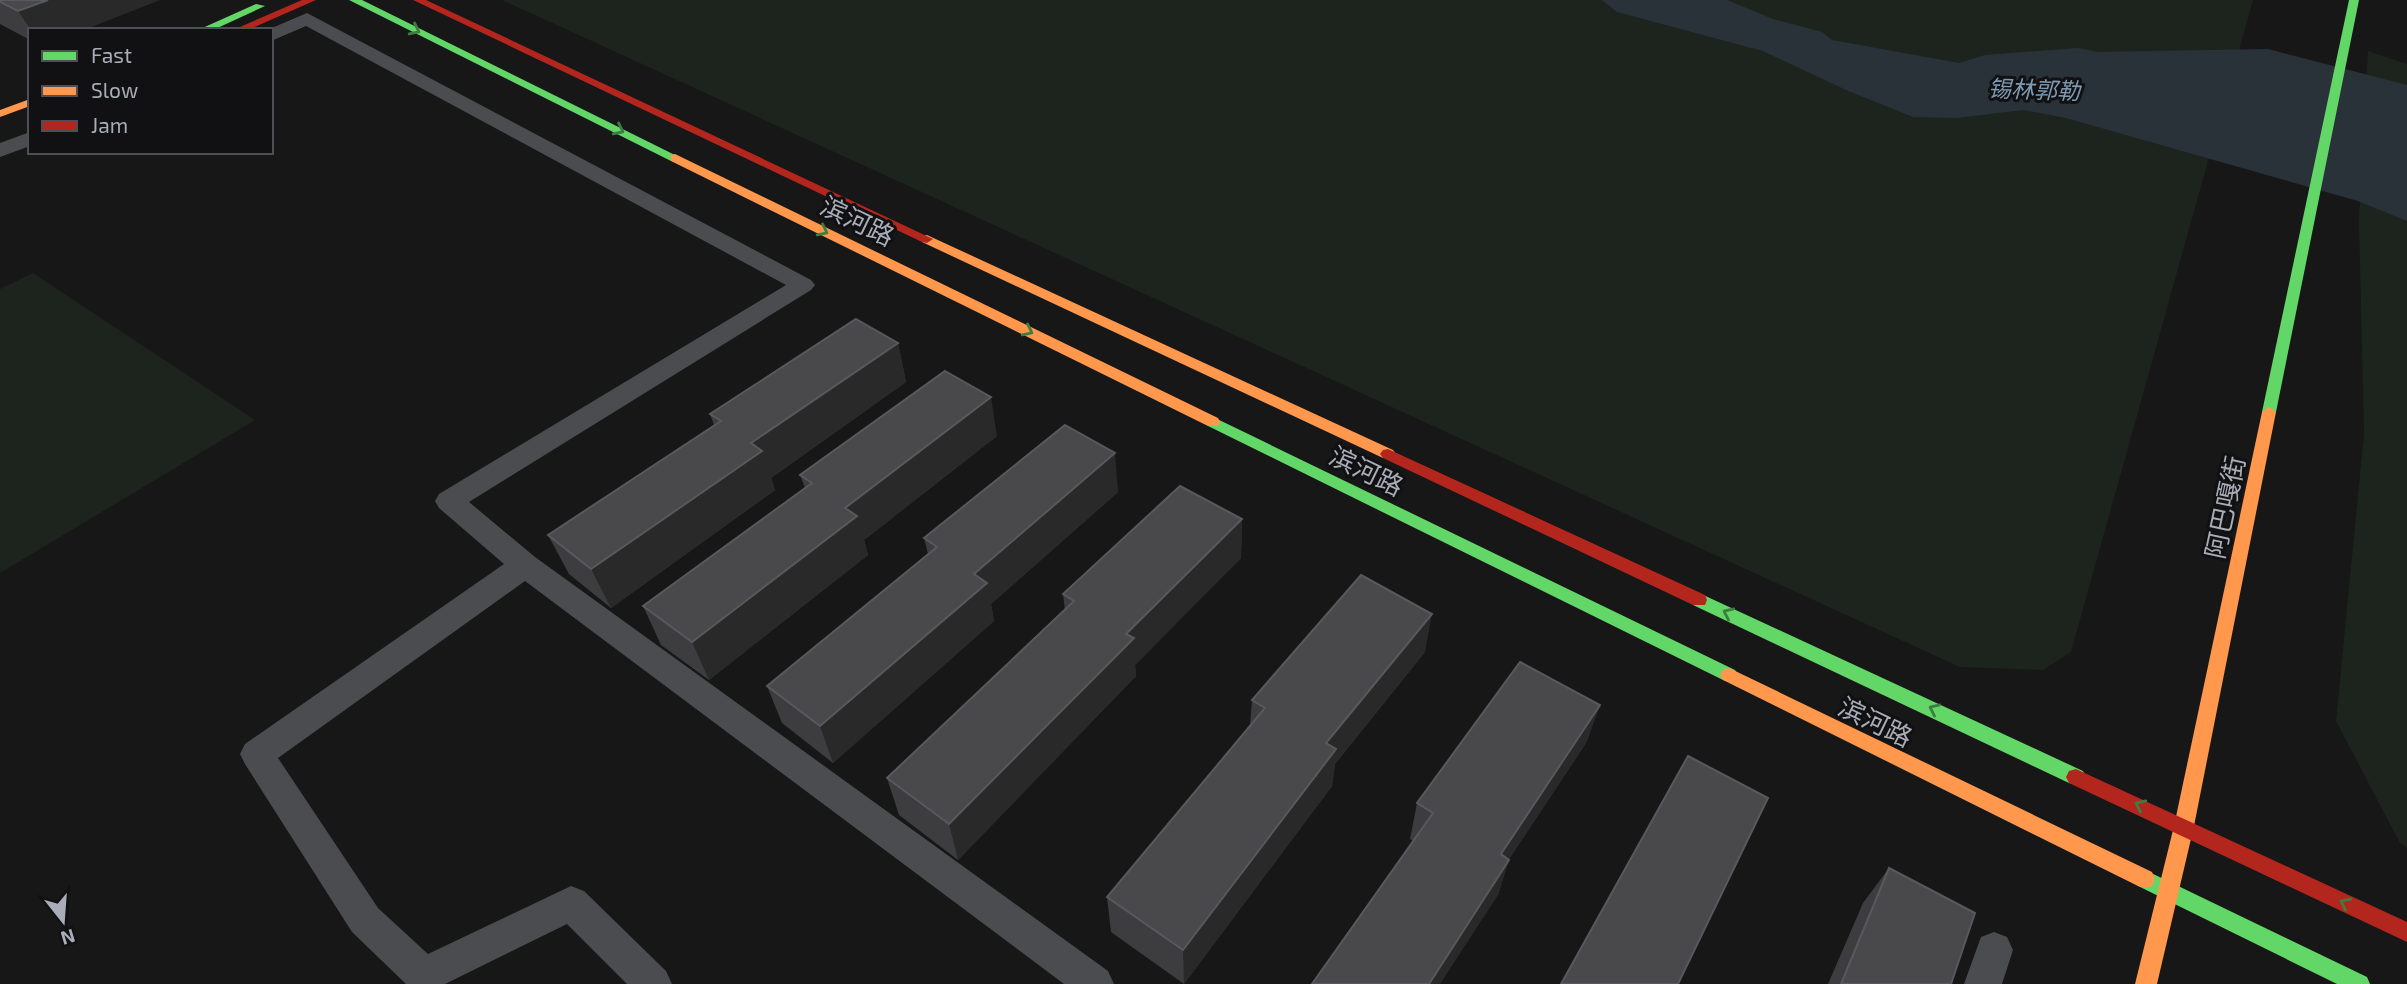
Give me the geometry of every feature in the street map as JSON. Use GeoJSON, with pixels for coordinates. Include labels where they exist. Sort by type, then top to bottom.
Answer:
{"type":"FeatureCollection","features":[{"type":"Feature","properties":{"kind":"main road"},"geometry":{"type":"LineString","coordinates":[[208,28],[275,0]]}},
{"type":"Feature","properties":{"kind":"main road"},"geometry":{"type":"LineString","coordinates":[[243,28],[311,0]]}},
{"type":"Feature","properties":{"kind":"main road","name":"滨河路"},"geometry":{"type":"LineString","coordinates":[[354,0],[2359,984]]}},
{"type":"Feature","properties":{"kind":"main road","name":"滨河路"},"geometry":{"type":"LineString","coordinates":[[418,0],[2407,932]]}},
{"type":"Feature","properties":{"kind":"main road","name":"阿巴嘎街"},"geometry":{"type":"LineString","coordinates":[[2146,984],[2184,826],[2354,0]]}},
{"type":"Feature","properties":{"kind":"main road"},"geometry":{"type":"LineString","coordinates":[[0,114],[28,103]]}},
{"type":"Feature","properties":{"kind":"main road"},"geometry":{"type":"LineString","coordinates":[[0,127],[28,116]]}},
{"type":"Feature","properties":{"kind":"street"},"geometry":{"type":"LineString","coordinates":[[273,34],[307,19],[803,285],[449,501],[525,565],[1096,984]]}},
{"type":"Feature","properties":{"kind":"street"},"geometry":{"type":"LineString","coordinates":[[0,151],[28,139]]}},
{"type":"Feature","properties":{"kind":"street"},"geometry":{"type":"LineString","coordinates":[[525,565],[257,754],[365,920],[424,975],[570,903],[653,984]]}},
{"type":"Feature","properties":{"kind":"shaded area"},"geometry":{"type":"Polygon","coordinates":[[[502,0],[2253,0],[2071,652],[2043,670],[1960,667],[502,0]]]}},
{"type":"Feature","properties":{"kind":"shaded area"},"geometry":{"type":"Polygon","coordinates":[[[2368,51],[2407,64],[2407,848],[2400,843],[2336,721],[2364,434],[2359,220],[2368,51]]]}},
{"type":"Feature","properties":{"kind":"shaded area"},"geometry":{"type":"Polygon","coordinates":[[[33,273],[255,420],[0,573],[0,289],[33,273]]]}},
{"type":"Feature","properties":{"kind":"water","name":"锡林郭勒"},"geometry":{"type":"Polygon","coordinates":[[[1602,0],[1727,0],[1773,19],[1822,32],[1832,40],[1959,63],[1985,55],[2078,48],[2098,52],[2268,49],[2407,85],[2407,221],[2358,201],[2066,118],[2024,110],[1956,118],[1913,117],[1846,90],[1763,51],[1617,12],[1602,0]]]}},
{"type":"Feature","properties":{"kind":"building"},"geometry":{"type":"Polygon","coordinates":[[[0,0],[48,0],[18,11],[0,0]]]}},
{"type":"Feature","properties":{"kind":"building"},"geometry":{"type":"Polygon","coordinates":[[[856,319],[898,343],[751,443],[762,451],[591,569],[548,535],[721,421],[710,414],[856,319]]]}},
{"type":"Feature","properties":{"kind":"building"},"geometry":{"type":"Polygon","coordinates":[[[945,371],[991,397],[845,508],[857,516],[692,642],[643,606],[812,483],[800,475],[945,371]]]}},
{"type":"Feature","properties":{"kind":"building"},"geometry":{"type":"Polygon","coordinates":[[[1065,425],[1115,453],[974,574],[987,583],[820,726],[767,686],[937,547],[924,538],[1065,425]]]}},
{"type":"Feature","properties":{"kind":"building"},"geometry":{"type":"Polygon","coordinates":[[[1180,486],[1242,519],[1126,634],[1134,638],[949,824],[887,778],[1074,601],[1063,594],[1180,486]]]}},
{"type":"Feature","properties":{"kind":"building"},"geometry":{"type":"Polygon","coordinates":[[[1361,575],[1432,614],[1326,743],[1336,749],[1183,950],[1107,897],[1265,708],[1252,700],[1361,575]]]}},
{"type":"Feature","properties":{"kind":"building"},"geometry":{"type":"Polygon","coordinates":[[[1520,662],[1600,705],[1501,854],[1509,860],[1429,984],[1312,984],[1433,813],[1417,803],[1520,662]]]}},
{"type":"Feature","properties":{"kind":"building"},"geometry":{"type":"Polygon","coordinates":[[[1688,756],[1768,798],[1678,984],[1561,984],[1688,756]]]}},
{"type":"Feature","properties":{"kind":"building"},"geometry":{"type":"Polygon","coordinates":[[[1889,868],[1975,913],[1951,984],[1841,984],[1889,868]]]}},
{"type":"Feature","properties":{"kind":"traffic: fast"},"geometry":{"type":"LineString","coordinates":[[354,0],[675,158]]}},
{"type":"Feature","properties":{"kind":"traffic: fast"},"geometry":{"type":"LineString","coordinates":[[2269,412],[2354,0]]}},
{"type":"Feature","properties":{"kind":"traffic: fast"},"geometry":{"type":"LineString","coordinates":[[208,28],[260,6]]}},
{"type":"Feature","properties":{"kind":"traffic: fast"},"geometry":{"type":"LineString","coordinates":[[1213,422],[1729,675]]}},
{"type":"Feature","properties":{"kind":"traffic: fast"},"geometry":{"type":"LineString","coordinates":[[1699,600],[2076,777]]}},
{"type":"Feature","properties":{"kind":"traffic: fast"},"geometry":{"type":"LineString","coordinates":[[2145,879],[2359,984]]}},
{"type":"Feature","properties":{"kind":"traffic: slow"},"geometry":{"type":"LineString","coordinates":[[0,114],[28,103]]}},
{"type":"Feature","properties":{"kind":"traffic: slow"},"geometry":{"type":"LineString","coordinates":[[675,158],[1213,422]]}},
{"type":"Feature","properties":{"kind":"traffic: slow"},"geometry":{"type":"LineString","coordinates":[[927,239],[1388,454]]}},
{"type":"Feature","properties":{"kind":"traffic: slow"},"geometry":{"type":"LineString","coordinates":[[2146,984],[2184,826],[2269,412]]}},
{"type":"Feature","properties":{"kind":"traffic: slow"},"geometry":{"type":"LineString","coordinates":[[1729,675],[2145,879]]}},
{"type":"Feature","properties":{"kind":"traffic: jam"},"geometry":{"type":"LineString","coordinates":[[243,28],[311,0]]}},
{"type":"Feature","properties":{"kind":"traffic: jam"},"geometry":{"type":"LineString","coordinates":[[418,0],[927,239]]}},
{"type":"Feature","properties":{"kind":"traffic: jam"},"geometry":{"type":"LineString","coordinates":[[1388,454],[1699,600]]}},
{"type":"Feature","properties":{"kind":"traffic: jam"},"geometry":{"type":"LineString","coordinates":[[2076,777],[2407,932]]}}]}
